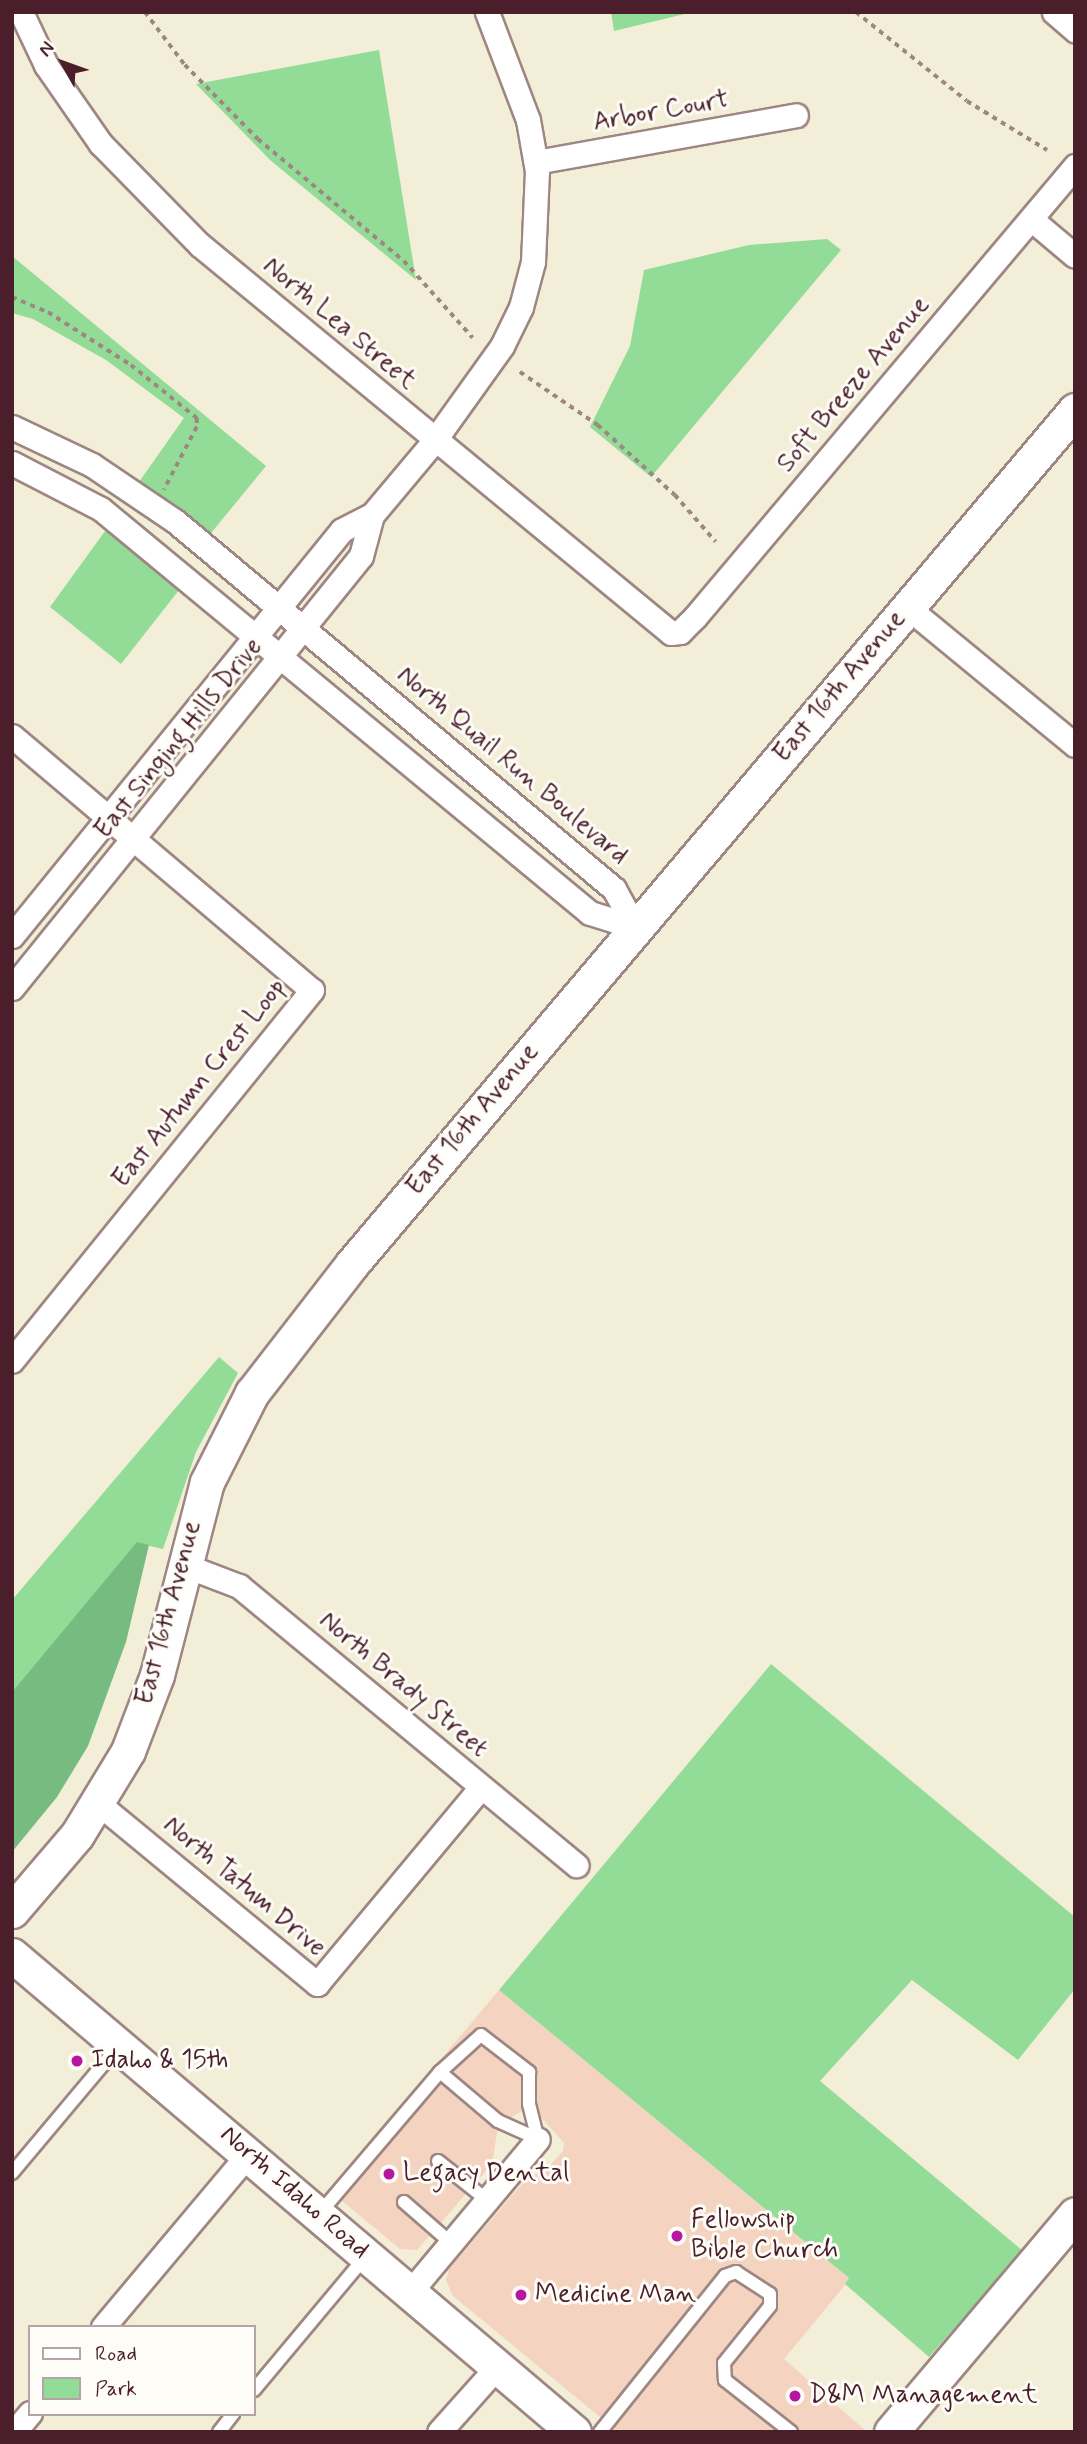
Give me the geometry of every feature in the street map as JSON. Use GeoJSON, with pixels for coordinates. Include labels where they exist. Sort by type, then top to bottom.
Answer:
{"type":"FeatureCollection","features":[{"type":"Feature","properties":{"kind":"street","name":"North Lea Street"},"geometry":{"type":"LineString","coordinates":[[21,12],[46,65],[74,107],[136,184],[200,245],[434,441],[671,633]]}},
{"type":"Feature","properties":{"kind":"street","name":"East Singing Hills Drive"},"geometry":{"type":"LineString","coordinates":[[12,936],[253,635],[342,530],[372,515],[434,441],[502,346],[521,307],[538,215],[536,162],[515,80],[487,12]]}},
{"type":"Feature","properties":{"kind":"street"},"geometry":{"type":"LineString","coordinates":[[1054,12],[1075,30]]}},
{"type":"Feature","properties":{"kind":"street","name":"Arbor Court"},"geometry":{"type":"LineString","coordinates":[[536,162],[796,115]]}},
{"type":"Feature","properties":{"kind":"street","name":"Soft Breeze Avenue"},"geometry":{"type":"LineString","coordinates":[[671,633],[680,632],[695,617],[1075,166]]}},
{"type":"Feature","properties":{"kind":"street"},"geometry":{"type":"LineString","coordinates":[[1031,219],[1075,256]]}},
{"type":"Feature","properties":{"kind":"street","name":"East 16th Avenue"},"geometry":{"type":"LineString","coordinates":[[12,1911],[99,1804],[128,1751],[157,1675],[207,1482],[252,1393],[352,1264],[635,927],[907,607],[1072,422]]}},
{"type":"Feature","properties":{"kind":"street","name":"North Quail Run Boulevard"},"geometry":{"type":"LineString","coordinates":[[12,427],[56,445],[131,489],[304,629],[614,889],[635,927]]}},
{"type":"Feature","properties":{"kind":"street"},"geometry":{"type":"LineString","coordinates":[[12,463],[101,509],[590,913],[635,927]]}},
{"type":"Feature","properties":{"kind":"street","name":"East Singing Hills Drive"},"geometry":{"type":"LineString","coordinates":[[12,988],[361,556],[372,515]]}},
{"type":"Feature","properties":{"kind":"street"},"geometry":{"type":"LineString","coordinates":[[907,607],[1075,745]]}},
{"type":"Feature","properties":{"kind":"street"},"geometry":{"type":"LineString","coordinates":[[12,736],[134,839]]}},
{"type":"Feature","properties":{"kind":"street","name":"East Autumn Crest Loop"},"geometry":{"type":"LineString","coordinates":[[12,1362],[312,990],[134,839]]}},
{"type":"Feature","properties":{"kind":"street","name":"North Brady Street"},"geometry":{"type":"LineString","coordinates":[[184,1565],[239,1587],[576,1865]]}},
{"type":"Feature","properties":{"kind":"street","name":"North Tatum Drive"},"geometry":{"type":"LineString","coordinates":[[99,1804],[317,1984],[481,1787]]}},
{"type":"Feature","properties":{"kind":"street","name":"North Idaho Road"},"geometry":{"type":"LineString","coordinates":[[12,1955],[249,2153],[496,2368],[574,2432]]}},
{"type":"Feature","properties":{"kind":"street"},"geometry":{"type":"LineString","coordinates":[[410,2292],[538,2139]]}},
{"type":"Feature","properties":{"kind":"street"},"geometry":{"type":"LineString","coordinates":[[105,2325],[249,2153]]}},
{"type":"Feature","properties":{"kind":"street"},"geometry":{"type":"LineString","coordinates":[[891,2432],[1075,2214]]}},
{"type":"Feature","properties":{"kind":"street"},"geometry":{"type":"LineString","coordinates":[[439,2432],[496,2368]]}},
{"type":"Feature","properties":{"kind":"street"},"geometry":{"type":"LineString","coordinates":[[14,2432],[28,2415]]}},
{"type":"Feature","properties":{"kind":"lane"},"geometry":{"type":"LineString","coordinates":[[319,2214],[440,2073],[481,2035],[528,2072],[529,2104],[538,2139]]}},
{"type":"Feature","properties":{"kind":"lane"},"geometry":{"type":"LineString","coordinates":[[12,2173],[120,2045]]}},
{"type":"Feature","properties":{"kind":"lane"},"geometry":{"type":"LineString","coordinates":[[440,2073],[498,2121],[538,2139]]}},
{"type":"Feature","properties":{"kind":"lane"},"geometry":{"type":"LineString","coordinates":[[438,2161],[487,2200]]}},
{"type":"Feature","properties":{"kind":"lane"},"geometry":{"type":"LineString","coordinates":[[404,2202],[451,2243]]}},
{"type":"Feature","properties":{"kind":"lane"},"geometry":{"type":"LineString","coordinates":[[256,2388],[366,2255]]}},
{"type":"Feature","properties":{"kind":"lane"},"geometry":{"type":"LineString","coordinates":[[600,2432],[726,2276],[736,2272],[770,2294],[770,2306],[724,2363],[725,2380],[791,2432]]}},
{"type":"Feature","properties":{"kind":"lane"},"geometry":{"type":"LineString","coordinates":[[219,2432],[231,2416]]}},
{"type":"Feature","properties":{"kind":"path"},"geometry":{"type":"LineString","coordinates":[[145,12],[186,65],[258,139],[404,261],[473,338]]}},
{"type":"Feature","properties":{"kind":"path"},"geometry":{"type":"LineString","coordinates":[[856,12],[967,101],[1048,150]]}},
{"type":"Feature","properties":{"kind":"path"},"geometry":{"type":"LineString","coordinates":[[12,297],[48,312],[131,365],[197,418],[197,427],[163,491]]}},
{"type":"Feature","properties":{"kind":"path"},"geometry":{"type":"LineString","coordinates":[[520,372],[598,425],[675,495],[716,542]]}},
{"type":"Feature","properties":{"kind":"shaded area"},"geometry":{"type":"Polygon","coordinates":[[[499,1990],[850,2279],[784,2359],[867,2432],[618,2432],[453,2296],[446,2280],[449,2269],[526,2179],[547,2169],[563,2151],[564,2143],[540,2116],[525,2109],[507,2120],[497,2133],[492,2164],[417,2250],[400,2249],[330,2191],[499,1990]]]}},
{"type":"Feature","properties":{"kind":"green space"},"geometry":{"type":"Polygon","coordinates":[[[611,12],[693,12],[614,31],[611,12]]]}},
{"type":"Feature","properties":{"kind":"green space"},"geometry":{"type":"Polygon","coordinates":[[[379,50],[416,280],[270,160],[196,84],[379,50]]]}},
{"type":"Feature","properties":{"kind":"green space"},"geometry":{"type":"Polygon","coordinates":[[[827,239],[841,250],[651,477],[590,427],[630,346],[644,270],[749,245],[827,239]]]}},
{"type":"Feature","properties":{"kind":"green space"},"geometry":{"type":"Polygon","coordinates":[[[12,256],[266,466],[207,538],[139,482],[184,418],[106,360],[33,319],[12,313],[12,256]]]}},
{"type":"Feature","properties":{"kind":"green space"},"geometry":{"type":"Polygon","coordinates":[[[108,527],[183,585],[121,664],[50,607],[108,527]]]}},
{"type":"Feature","properties":{"kind":"green space"},"geometry":{"type":"Polygon","coordinates":[[[219,1357],[238,1373],[196,1452],[163,1549],[137,1543],[12,1692],[12,1600],[219,1357]]]}},
{"type":"Feature","properties":{"kind":"green space"},"geometry":{"type":"Polygon","coordinates":[[[137,1542],[149,1545],[126,1642],[88,1746],[57,1797],[12,1852],[12,1692],[137,1542]]]}},
{"type":"Feature","properties":{"kind":"green space"},"geometry":{"type":"Polygon","coordinates":[[[771,1664],[1075,1917],[1075,1989],[1018,2060],[912,1980],[820,2081],[1023,2251],[929,2357],[845,2284],[849,2278],[499,1990],[771,1664]]]}},
{"type":"Feature","properties":{"kind":"place","name":"Idaho & 15th"},"geometry":{"type":"Point","coordinates":[77,2061]}},
{"type":"Feature","properties":{"kind":"place","name":"Legacy Dental"},"geometry":{"type":"Point","coordinates":[389,2174]}},
{"type":"Feature","properties":{"kind":"place","name":"Fellowship Bible Church"},"geometry":{"type":"Point","coordinates":[677,2236]}},
{"type":"Feature","properties":{"kind":"place","name":"Medicine Man"},"geometry":{"type":"Point","coordinates":[521,2295]}},
{"type":"Feature","properties":{"kind":"place","name":"D&M Management"},"geometry":{"type":"Point","coordinates":[795,2396]}}]}
